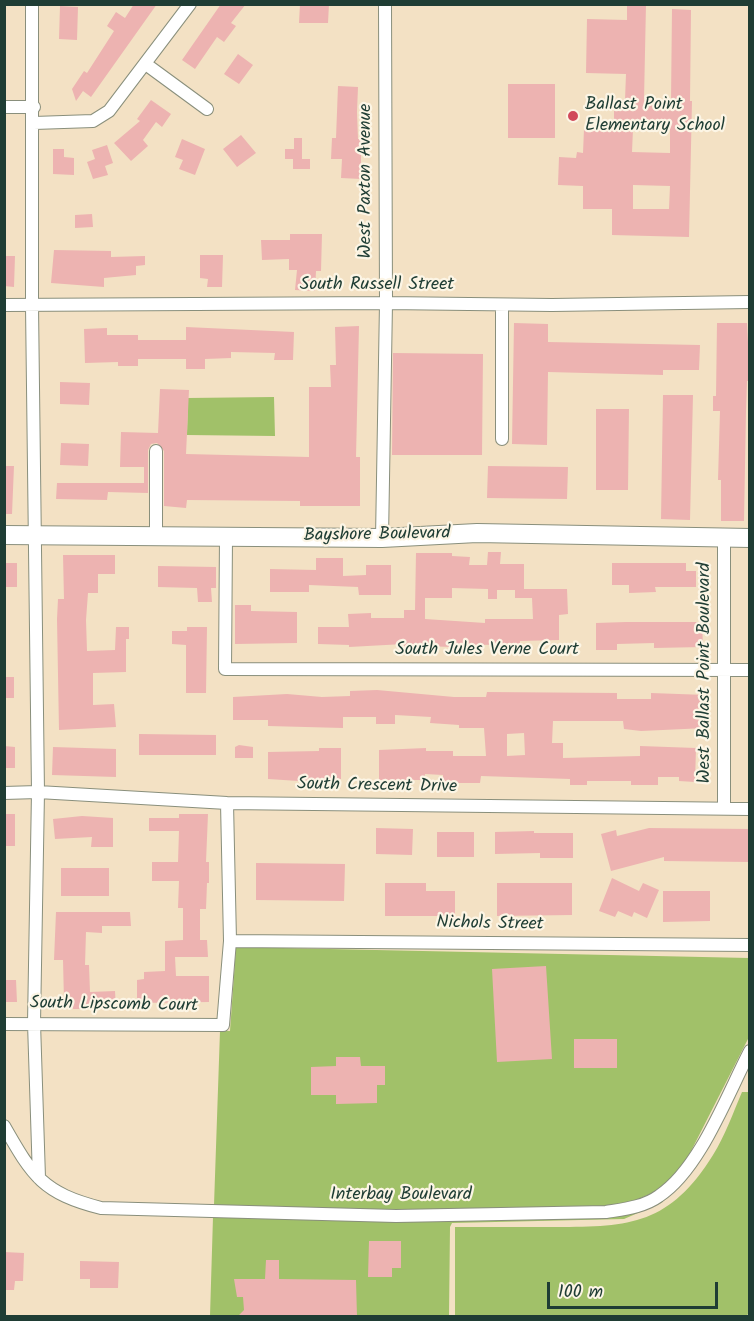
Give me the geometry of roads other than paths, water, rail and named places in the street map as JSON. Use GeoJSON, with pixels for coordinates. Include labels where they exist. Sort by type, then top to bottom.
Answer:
{"type":"FeatureCollection","features":[{"type":"Feature","properties":{"kind":"street"},"geometry":{"type":"LineString","coordinates":[[32,4],[34,123],[32,306],[38,792],[34,1023],[39,1178]]}},
{"type":"Feature","properties":{"kind":"street"},"geometry":{"type":"LineString","coordinates":[[34,123],[93,121],[109,111],[147,65],[190,4]]}},
{"type":"Feature","properties":{"kind":"street","name":"West Paxton Avenue"},"geometry":{"type":"LineString","coordinates":[[382,538],[386,303],[385,4]]}},
{"type":"Feature","properties":{"kind":"street"},"geometry":{"type":"LineString","coordinates":[[147,65],[207,108]]}},
{"type":"Feature","properties":{"kind":"street"},"geometry":{"type":"LineString","coordinates":[[4,107],[33,107]]}},
{"type":"Feature","properties":{"kind":"street","name":"South Russell Street"},"geometry":{"type":"LineString","coordinates":[[4,305],[750,302]]}},
{"type":"Feature","properties":{"kind":"street"},"geometry":{"type":"LineString","coordinates":[[502,304],[502,439]]}},
{"type":"Feature","properties":{"kind":"street"},"geometry":{"type":"LineString","coordinates":[[156,451],[156,537]]}},
{"type":"Feature","properties":{"kind":"street","name":"Bayshore Boulevard"},"geometry":{"type":"LineString","coordinates":[[4,535],[382,538],[477,533],[750,538]]}},
{"type":"Feature","properties":{"kind":"street","name":"South Jules Verne Court"},"geometry":{"type":"LineString","coordinates":[[226,537],[225,669],[750,670]]}},
{"type":"Feature","properties":{"kind":"street","name":"West Ballast Point Boulevard"},"geometry":{"type":"LineString","coordinates":[[724,538],[724,808]]}},
{"type":"Feature","properties":{"kind":"street","name":"South Crescent Drive"},"geometry":{"type":"LineString","coordinates":[[4,793],[38,792],[227,803],[750,809]]}},
{"type":"Feature","properties":{"kind":"street"},"geometry":{"type":"LineString","coordinates":[[227,803],[230,941]]}},
{"type":"Feature","properties":{"kind":"street","name":"South Lipscomb Court"},"geometry":{"type":"LineString","coordinates":[[4,1024],[223,1025],[230,941]]}},
{"type":"Feature","properties":{"kind":"street","name":"Nichols Street"},"geometry":{"type":"LineString","coordinates":[[230,941],[750,945]]}},
{"type":"Feature","properties":{"kind":"street","name":"Interbay Boulevard"},"geometry":{"type":"LineString","coordinates":[[4,1126],[23,1160],[52,1190],[67,1199],[101,1208],[396,1216],[606,1212],[638,1206],[658,1197],[680,1179],[695,1158],[750,1051]]}},
{"type":"Feature","properties":{"kind":"place","name":"Ballast Point Elementary School"},"geometry":{"type":"Point","coordinates":[573,116]}}]}
